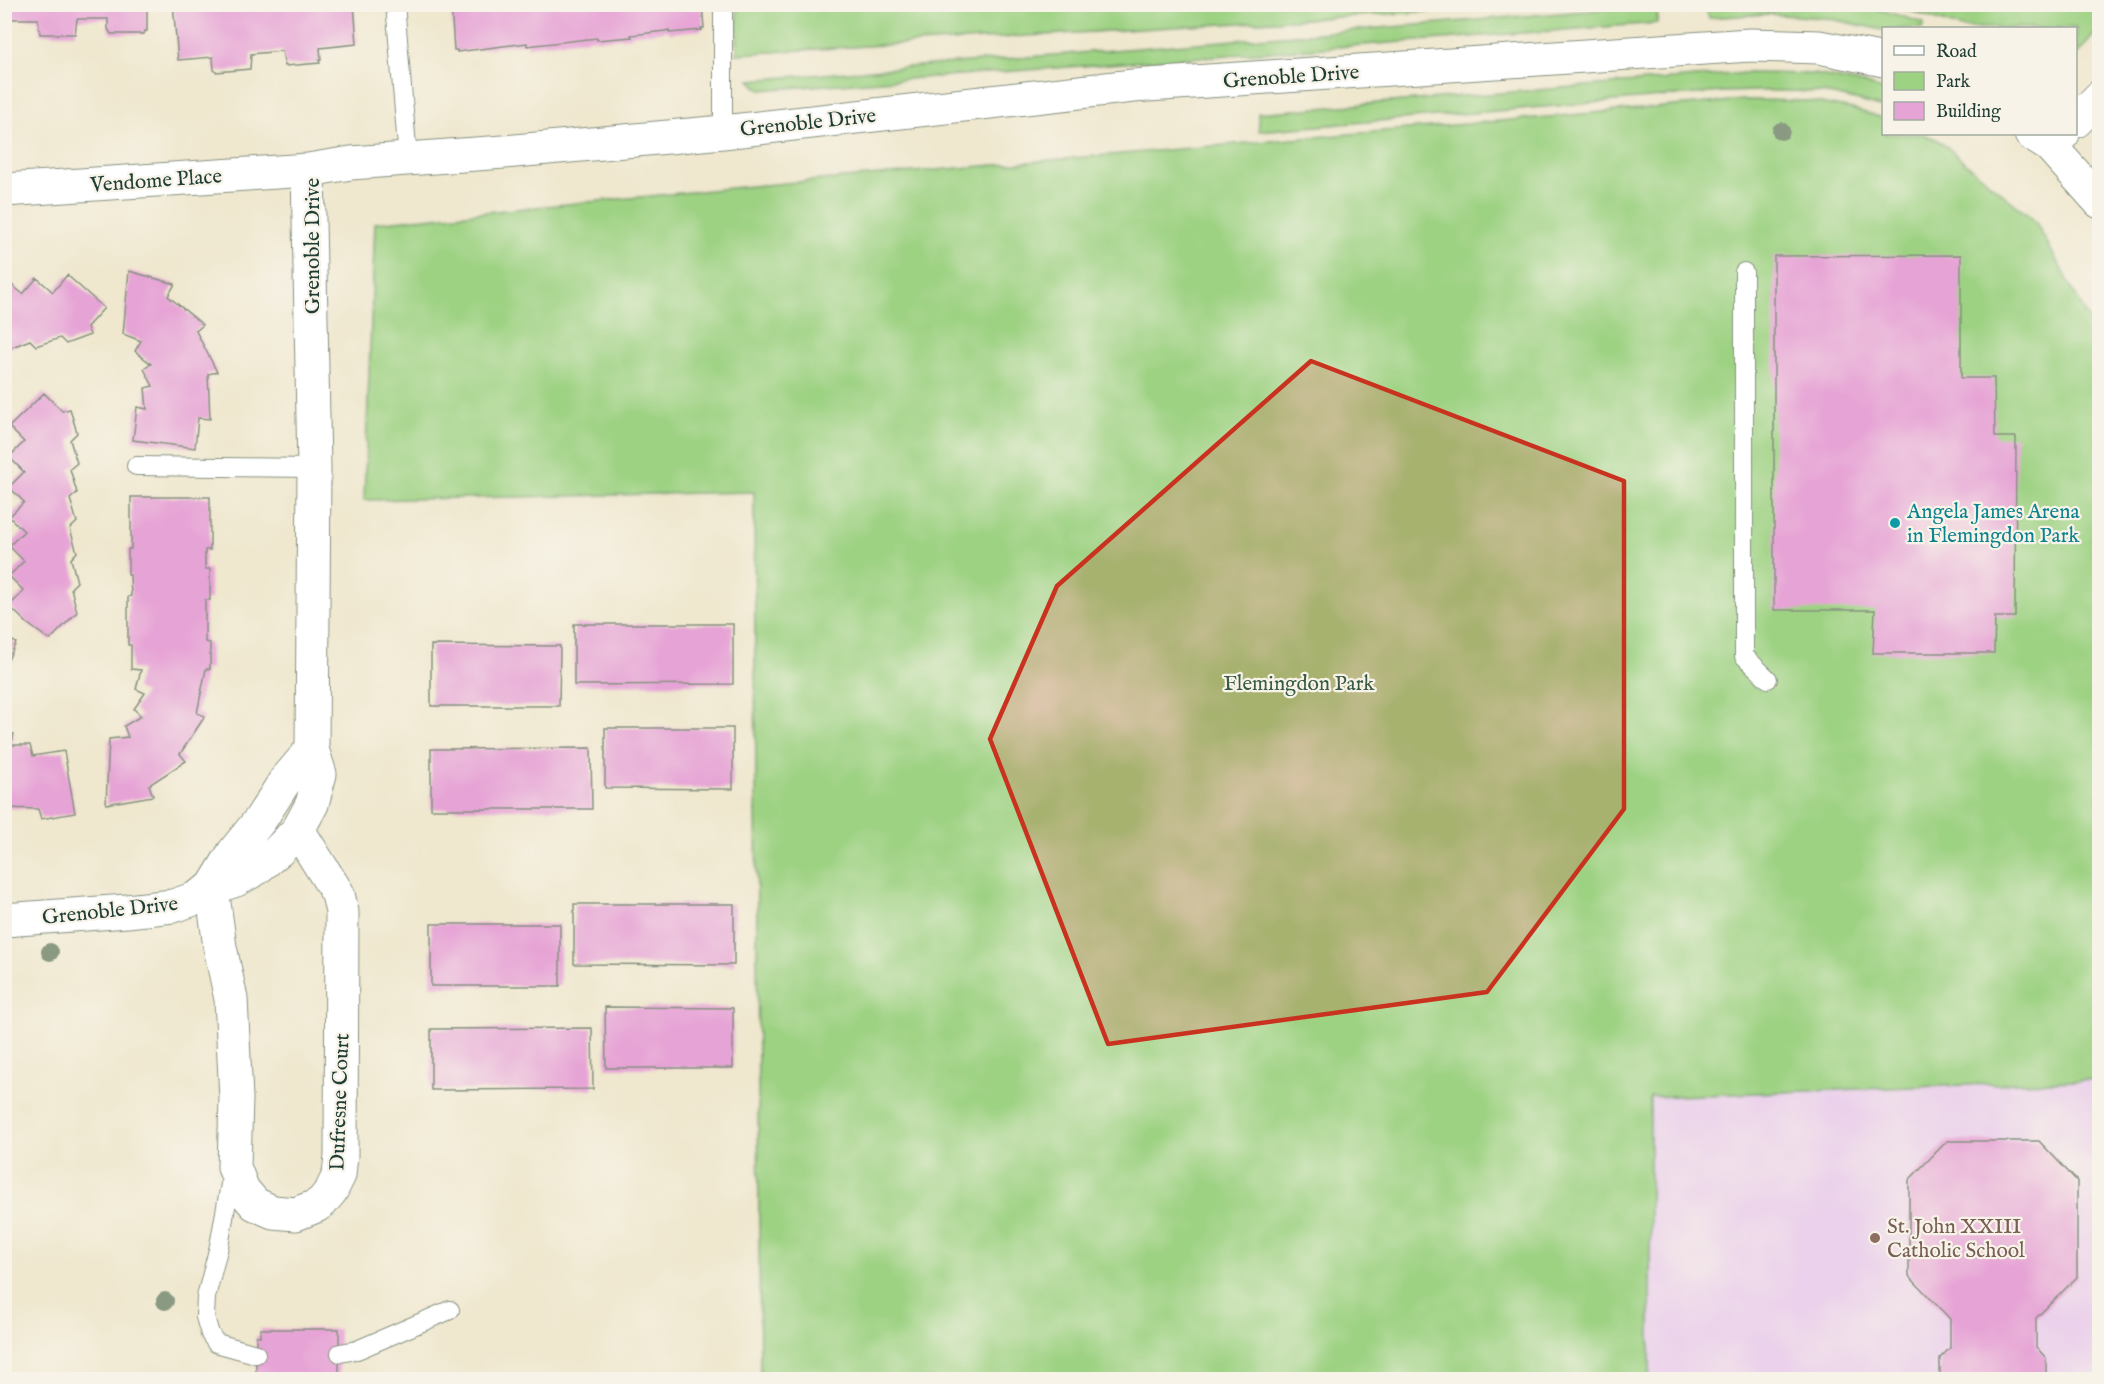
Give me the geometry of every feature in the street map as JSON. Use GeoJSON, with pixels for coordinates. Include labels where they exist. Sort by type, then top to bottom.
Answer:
{"type":"FeatureCollection","features":[{"type":"Feature","properties":{"kind":"street","name":"Grenoble Drive"},"geometry":{"type":"LineString","coordinates":[[4,920],[173,906],[194,899],[212,888],[236,880],[278,851],[298,830],[312,804],[320,774],[312,749],[314,468],[308,170],[351,164],[723,132],[1133,86],[1750,45],[1819,46],[1882,60]]}},
{"type":"Feature","properties":{"kind":"street"},"geometry":{"type":"LineString","coordinates":[[2077,120],[2100,97]]}},
{"type":"Feature","properties":{"kind":"street"},"geometry":{"type":"LineString","coordinates":[[2048,138],[2100,202]]}},
{"type":"Feature","properties":{"kind":"street","name":"Vendome Place"},"geometry":{"type":"LineString","coordinates":[[4,190],[308,170]]}},
{"type":"Feature","properties":{"kind":"street"},"geometry":{"type":"LineString","coordinates":[[212,888],[234,852],[260,820],[285,781],[312,749]]}},
{"type":"Feature","properties":{"kind":"street","name":"Dufresne Court"},"geometry":{"type":"LineString","coordinates":[[212,888],[220,947],[231,999],[236,1098],[234,1167],[243,1190],[255,1204],[273,1212],[296,1214],[322,1202],[331,1191],[339,1174],[341,1156],[342,912],[339,894],[298,830]]}},
{"type":"Feature","properties":{"kind":"lane"},"geometry":{"type":"LineString","coordinates":[[395,4],[408,159]]}},
{"type":"Feature","properties":{"kind":"lane"},"geometry":{"type":"LineString","coordinates":[[723,4],[723,132]]}},
{"type":"Feature","properties":{"kind":"lane"},"geometry":{"type":"LineString","coordinates":[[1744,272],[1744,656],[1768,679]]}},
{"type":"Feature","properties":{"kind":"lane"},"geometry":{"type":"LineString","coordinates":[[136,466],[314,468]]}},
{"type":"Feature","properties":{"kind":"lane"},"geometry":{"type":"LineString","coordinates":[[234,1167],[219,1246],[206,1297],[205,1317],[210,1334],[216,1343],[256,1354]]}},
{"type":"Feature","properties":{"kind":"lane"},"geometry":{"type":"LineString","coordinates":[[340,1353],[357,1350],[450,1310]]}},
{"type":"Feature","properties":{"kind":"highlighted area"},"geometry":{"type":"Polygon","coordinates":[[[1311,361],[1624,481],[1624,809],[1487,992],[1108,1044],[990,739],[1057,586],[1311,361]]]}},
{"type":"Feature","properties":{"kind":"shaded area","name":"St. John XXIII Catholic School"},"geometry":{"type":"Polygon","coordinates":[[[2099,1080],[2099,1379],[1650,1379],[1649,1097],[2099,1080]]]}},
{"type":"Feature","properties":{"kind":"green space"},"geometry":{"type":"Polygon","coordinates":[[[737,4],[1533,4],[1533,5],[737,54],[737,4]]]}},
{"type":"Feature","properties":{"kind":"green space"},"geometry":{"type":"Polygon","coordinates":[[[1658,5],[1657,23],[760,90],[750,80],[1658,5]]]}},
{"type":"Feature","properties":{"kind":"green space"},"geometry":{"type":"Polygon","coordinates":[[[1703,5],[1852,5],[1888,12],[1924,23],[1922,27],[1882,27],[1882,30],[1826,18],[1767,14],[1709,18],[1703,5]]]}},
{"type":"Feature","properties":{"kind":"green space"},"geometry":{"type":"Polygon","coordinates":[[[1892,5],[2099,5],[2099,29],[2077,55],[2077,27],[1958,27],[1892,5]]]}},
{"type":"Feature","properties":{"kind":"green space"},"geometry":{"type":"Polygon","coordinates":[[[1745,73],[1815,74],[1882,90],[1882,108],[1828,94],[1750,91],[1259,131],[1258,113],[1745,73]]]}},
{"type":"Feature","properties":{"kind":"green space","name":"Flemingdon Park"},"geometry":{"type":"Polygon","coordinates":[[[1743,100],[1809,101],[1852,109],[1882,118],[1882,135],[1926,135],[1938,140],[2035,221],[2099,338],[2099,1080],[1650,1097],[1650,1379],[760,1379],[754,492],[364,500],[375,223],[752,186],[1743,100]]]}},
{"type":"Feature","properties":{"kind":"building"},"geometry":{"type":"Polygon","coordinates":[[[4,4],[147,4],[147,31],[144,34],[111,34],[108,29],[108,19],[77,19],[75,34],[40,34],[38,19],[7,19],[7,32],[4,32],[4,4]]]}},
{"type":"Feature","properties":{"kind":"building"},"geometry":{"type":"Polygon","coordinates":[[[173,4],[354,4],[357,44],[320,48],[320,63],[285,66],[282,51],[251,54],[250,69],[216,72],[213,57],[178,60],[173,4]]]}},
{"type":"Feature","properties":{"kind":"building"},"geometry":{"type":"Polygon","coordinates":[[[451,4],[702,4],[704,28],[527,46],[527,43],[457,52],[454,50],[451,4]]]}},
{"type":"Feature","properties":{"kind":"building","name":"Angela James Arena in Flemingdon Park"},"geometry":{"type":"Polygon","coordinates":[[[1961,255],[1961,378],[1994,378],[1995,437],[2016,437],[2015,617],[1995,617],[1994,653],[1873,653],[1875,610],[1774,610],[1774,256],[1961,255]]]}},
{"type":"Feature","properties":{"kind":"building"},"geometry":{"type":"Polygon","coordinates":[[[129,271],[175,284],[168,296],[203,325],[196,331],[217,372],[208,374],[210,419],[198,418],[195,448],[133,440],[137,407],[147,409],[145,388],[153,386],[144,369],[151,364],[135,351],[141,341],[123,334],[129,271]]]}},
{"type":"Feature","properties":{"kind":"building"},"geometry":{"type":"Polygon","coordinates":[[[67,275],[104,308],[87,327],[90,335],[66,344],[60,338],[36,346],[30,340],[7,349],[4,346],[4,284],[7,281],[23,294],[37,278],[53,292],[67,275]]]}},
{"type":"Feature","properties":{"kind":"building"},"geometry":{"type":"Polygon","coordinates":[[[44,393],[62,411],[70,409],[77,433],[70,440],[77,463],[70,469],[77,493],[70,499],[77,522],[70,529],[77,552],[71,559],[77,582],[71,588],[77,612],[50,640],[9,606],[24,591],[9,576],[24,561],[9,546],[24,531],[9,517],[24,502],[9,487],[24,472],[9,457],[24,442],[9,427],[44,393]]]}},
{"type":"Feature","properties":{"kind":"building"},"geometry":{"type":"Polygon","coordinates":[[[131,497],[210,497],[210,550],[205,550],[205,569],[210,569],[210,600],[205,600],[205,642],[210,643],[210,669],[206,669],[197,713],[205,716],[180,754],[186,761],[149,785],[153,796],[106,804],[109,739],[128,737],[124,726],[141,716],[134,709],[145,693],[136,689],[141,670],[131,669],[131,645],[128,645],[128,597],[131,596],[128,549],[131,549],[131,497]]]}},
{"type":"Feature","properties":{"kind":"building"},"geometry":{"type":"Polygon","coordinates":[[[574,624],[733,624],[733,684],[574,685],[574,624]]]}},
{"type":"Feature","properties":{"kind":"building"},"geometry":{"type":"Polygon","coordinates":[[[4,635],[16,643],[6,664],[4,663],[4,635]]]}},
{"type":"Feature","properties":{"kind":"building"},"geometry":{"type":"Polygon","coordinates":[[[431,645],[560,646],[559,706],[431,706],[431,645]]]}},
{"type":"Feature","properties":{"kind":"building"},"geometry":{"type":"Polygon","coordinates":[[[605,728],[733,728],[733,789],[605,788],[605,728]]]}},
{"type":"Feature","properties":{"kind":"building"},"geometry":{"type":"Polygon","coordinates":[[[5,731],[14,734],[11,745],[30,745],[33,756],[64,751],[75,813],[41,819],[38,809],[5,808],[5,731]]]}},
{"type":"Feature","properties":{"kind":"building"},"geometry":{"type":"Polygon","coordinates":[[[591,748],[592,809],[431,809],[431,749],[591,748]]]}},
{"type":"Feature","properties":{"kind":"building"},"geometry":{"type":"Polygon","coordinates":[[[574,904],[734,904],[734,965],[574,964],[574,904]]]}},
{"type":"Feature","properties":{"kind":"building"},"geometry":{"type":"Polygon","coordinates":[[[431,924],[560,924],[560,986],[431,986],[431,924]]]}},
{"type":"Feature","properties":{"kind":"building"},"geometry":{"type":"Polygon","coordinates":[[[605,1007],[733,1008],[733,1068],[606,1068],[605,1007]]]}},
{"type":"Feature","properties":{"kind":"building"},"geometry":{"type":"Polygon","coordinates":[[[592,1028],[593,1089],[431,1090],[431,1029],[592,1028]]]}},
{"type":"Feature","properties":{"kind":"building"},"geometry":{"type":"Polygon","coordinates":[[[1947,1141],[2039,1141],[2077,1181],[2077,1277],[2036,1318],[2036,1347],[2046,1358],[2046,1380],[1940,1380],[1940,1358],[1950,1348],[1950,1319],[1909,1276],[1909,1180],[1947,1141]]]}},
{"type":"Feature","properties":{"kind":"building"},"geometry":{"type":"Polygon","coordinates":[[[260,1329],[339,1329],[339,1380],[256,1380],[256,1336],[260,1336],[260,1329]]]}},
{"type":"Feature","properties":{"kind":"place","name":"Angela James Arena in Flemingdon Park"},"geometry":{"type":"Point","coordinates":[1895,523]}},
{"type":"Feature","properties":{"kind":"place","name":"St. John XXIII Catholic School"},"geometry":{"type":"Point","coordinates":[1875,1238]}}]}
